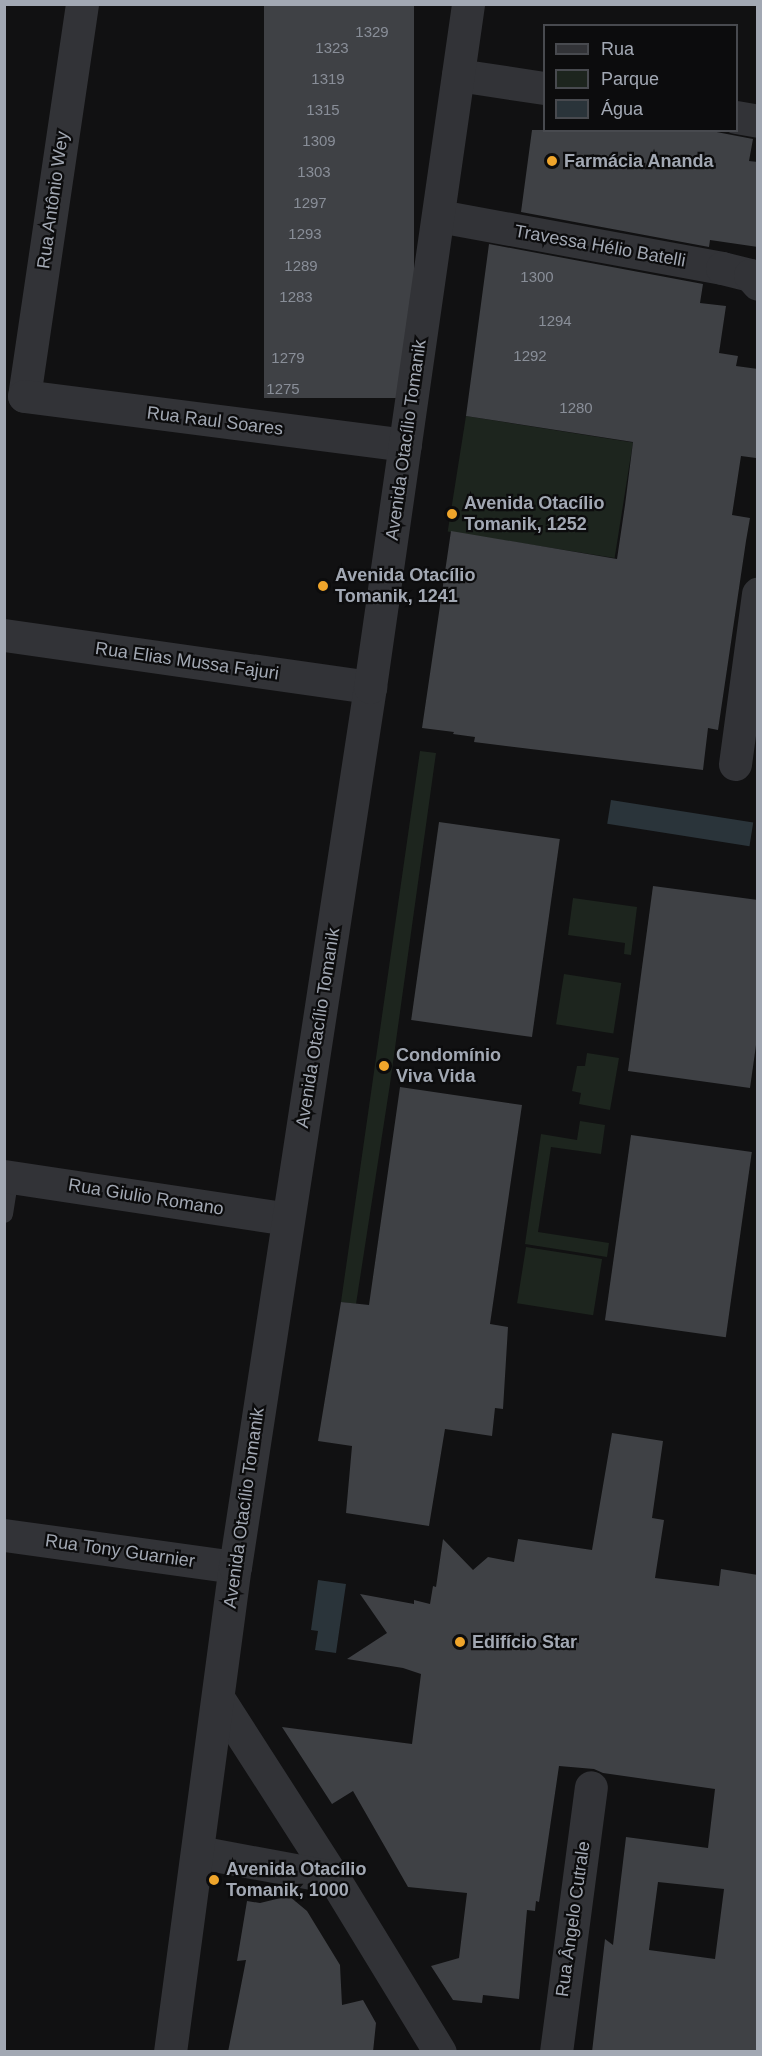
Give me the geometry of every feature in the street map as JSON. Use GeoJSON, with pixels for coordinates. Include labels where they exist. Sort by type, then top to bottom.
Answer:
{"type":"FeatureCollection","features":[{"type":"Feature","properties":{"kind":"street","name":"Rua Antônio Wey"},"geometry":{"type":"LineString","coordinates":[[24,396],[82,4]]}},
{"type":"Feature","properties":{"kind":"street","name":"Avenida Otacílio Tomanik"},"geometry":{"type":"LineString","coordinates":[[170,2052],[235,1567],[370,687],[468,4]]}},
{"type":"Feature","properties":{"kind":"street"},"geometry":{"type":"LineString","coordinates":[[458,75],[543,88]]}},
{"type":"Feature","properties":{"kind":"street"},"geometry":{"type":"LineString","coordinates":[[738,117],[758,121]]}},
{"type":"Feature","properties":{"kind":"street","name":"Travessa Hélio Batelli"},"geometry":{"type":"LineString","coordinates":[[439,216],[722,268],[750,275],[758,284]]}},
{"type":"Feature","properties":{"kind":"street","name":"Rua Raul Soares"},"geometry":{"type":"LineString","coordinates":[[24,396],[405,445]]}},
{"type":"Feature","properties":{"kind":"street"},"geometry":{"type":"LineString","coordinates":[[735,764],[758,594]]}},
{"type":"Feature","properties":{"kind":"street","name":"Rua Elias Mussa Fajuri"},"geometry":{"type":"LineString","coordinates":[[4,635],[370,687]]}},
{"type":"Feature","properties":{"kind":"street","name":"Rua Giulio Romano"},"geometry":{"type":"LineString","coordinates":[[7,1177],[288,1219]]}},
{"type":"Feature","properties":{"kind":"street","name":"Rua Tony Guarnier"},"geometry":{"type":"LineString","coordinates":[[4,1535],[235,1567]]}},
{"type":"Feature","properties":{"kind":"street"},"geometry":{"type":"LineString","coordinates":[[218,1698],[333,1877],[440,2052]]}},
{"type":"Feature","properties":{"kind":"street","name":"Rua Ângelo Cutrale"},"geometry":{"type":"LineString","coordinates":[[556,2052],[591,1787]]}},
{"type":"Feature","properties":{"kind":"street"},"geometry":{"type":"LineString","coordinates":[[198,1852],[333,1877]]}},
{"type":"Feature","properties":{"kind":"lane"},"geometry":{"type":"LineString","coordinates":[[4,1214],[7,1177]]}},
{"type":"Feature","properties":{"kind":"green space"},"geometry":{"type":"Polygon","coordinates":[[[466,416],[633,442],[615,558],[448,532],[466,416]]]}},
{"type":"Feature","properties":{"kind":"green space"},"geometry":{"type":"Polygon","coordinates":[[[420,751],[436,753],[390,1084],[356,1304],[341,1302],[420,751]]]}},
{"type":"Feature","properties":{"kind":"green space"},"geometry":{"type":"Polygon","coordinates":[[[573,898],[637,907],[631,955],[624,954],[625,943],[568,935],[573,898]]]}},
{"type":"Feature","properties":{"kind":"green space"},"geometry":{"type":"Polygon","coordinates":[[[564,974],[621,983],[613,1033],[556,1024],[564,974]]]}},
{"type":"Feature","properties":{"kind":"green space"},"geometry":{"type":"Polygon","coordinates":[[[587,1053],[619,1058],[610,1110],[579,1104],[581,1093],[572,1091],[577,1066],[585,1066],[587,1053]]]}},
{"type":"Feature","properties":{"kind":"green space"},"geometry":{"type":"Polygon","coordinates":[[[580,1121],[605,1125],[601,1154],[551,1147],[538,1232],[609,1243],[607,1257],[525,1244],[541,1134],[577,1140],[580,1121]]]}},
{"type":"Feature","properties":{"kind":"green space"},"geometry":{"type":"Polygon","coordinates":[[[526,1247],[602,1259],[593,1315],[517,1303],[526,1247]]]}},
{"type":"Feature","properties":{"kind":"water"},"geometry":{"type":"Polygon","coordinates":[[[611,800],[753,823],[749,846],[607,824],[611,800]]]}},
{"type":"Feature","properties":{"kind":"water"},"geometry":{"type":"Polygon","coordinates":[[[318,1580],[346,1584],[336,1653],[315,1650],[318,1631],[311,1630],[318,1580]]]}},
{"type":"Feature","properties":{"kind":"building"},"geometry":{"type":"Polygon","coordinates":[[[264,4],[414,4],[414,398],[264,398],[264,4]]]}},
{"type":"Feature","properties":{"kind":"building"},"geometry":{"type":"Polygon","coordinates":[[[532,130],[543,130],[543,132],[716,132],[753,139],[749,161],[758,162],[758,247],[710,240],[709,247],[521,212],[532,130]]]}},
{"type":"Feature","properties":{"kind":"building"},"geometry":{"type":"Polygon","coordinates":[[[489,244],[703,284],[700,303],[726,306],[719,353],[738,356],[736,366],[758,369],[756,458],[741,456],[732,515],[750,518],[718,730],[708,728],[703,770],[474,742],[475,737],[422,728],[451,531],[617,559],[625,505],[633,442],[466,416],[489,244]]]}},
{"type":"Feature","properties":{"kind":"building"},"geometry":{"type":"Polygon","coordinates":[[[439,822],[560,839],[532,1037],[411,1020],[439,822]]]}},
{"type":"Feature","properties":{"kind":"building"},"geometry":{"type":"Polygon","coordinates":[[[653,886],[758,900],[758,1031],[750,1088],[628,1071],[653,886]]]}},
{"type":"Feature","properties":{"kind":"building"},"geometry":{"type":"Polygon","coordinates":[[[400,1087],[522,1105],[490,1324],[508,1327],[503,1409],[495,1408],[492,1436],[445,1429],[429,1526],[346,1513],[352,1446],[318,1441],[341,1302],[369,1305],[400,1087]]]}},
{"type":"Feature","properties":{"kind":"building"},"geometry":{"type":"Polygon","coordinates":[[[631,1135],[752,1152],[726,1337],[605,1320],[631,1135]]]}},
{"type":"Feature","properties":{"kind":"building"},"geometry":{"type":"Polygon","coordinates":[[[612,1433],[663,1441],[652,1518],[664,1520],[655,1578],[719,1586],[721,1569],[758,1575],[758,2052],[592,2052],[605,1939],[613,1945],[626,1837],[708,1848],[715,1789],[603,1773],[594,1769],[559,1766],[539,1902],[536,1901],[535,1911],[527,1910],[519,1999],[483,1995],[482,2003],[453,2000],[431,1966],[459,1958],[467,1893],[408,1887],[353,1791],[332,1804],[282,1727],[412,1744],[421,1674],[403,1668],[347,1659],[387,1633],[360,1594],[414,1604],[414,1600],[430,1604],[433,1586],[436,1587],[443,1539],[473,1570],[488,1557],[514,1562],[518,1539],[592,1550],[612,1433]],[[658,1882],[649,1950],[715,1959],[724,1889],[658,1882]]]}},
{"type":"Feature","properties":{"kind":"building"},"geometry":{"type":"Polygon","coordinates":[[[289,1896],[307,1911],[340,1965],[342,2005],[363,2000],[376,2023],[373,2052],[228,2052],[246,1960],[237,1961],[247,1901],[260,1903],[289,1896]]]}},
{"type":"Feature","properties":{"kind":"place","name":"Farmácia Ananda"},"geometry":{"type":"Point","coordinates":[552,161]}},
{"type":"Feature","properties":{"kind":"place","name":"Avenida Otacílio Tomanik, 1252"},"geometry":{"type":"Point","coordinates":[452,514]}},
{"type":"Feature","properties":{"kind":"place","name":"Avenida Otacílio Tomanik, 1241"},"geometry":{"type":"Point","coordinates":[323,586]}},
{"type":"Feature","properties":{"kind":"place","name":"Condomínio Viva Vida"},"geometry":{"type":"Point","coordinates":[384,1066]}},
{"type":"Feature","properties":{"kind":"place","name":"Edifício Star"},"geometry":{"type":"Point","coordinates":[460,1642]}},
{"type":"Feature","properties":{"kind":"place","name":"Avenida Otacílio Tomanik, 1000"},"geometry":{"type":"Point","coordinates":[214,1880]}}]}
